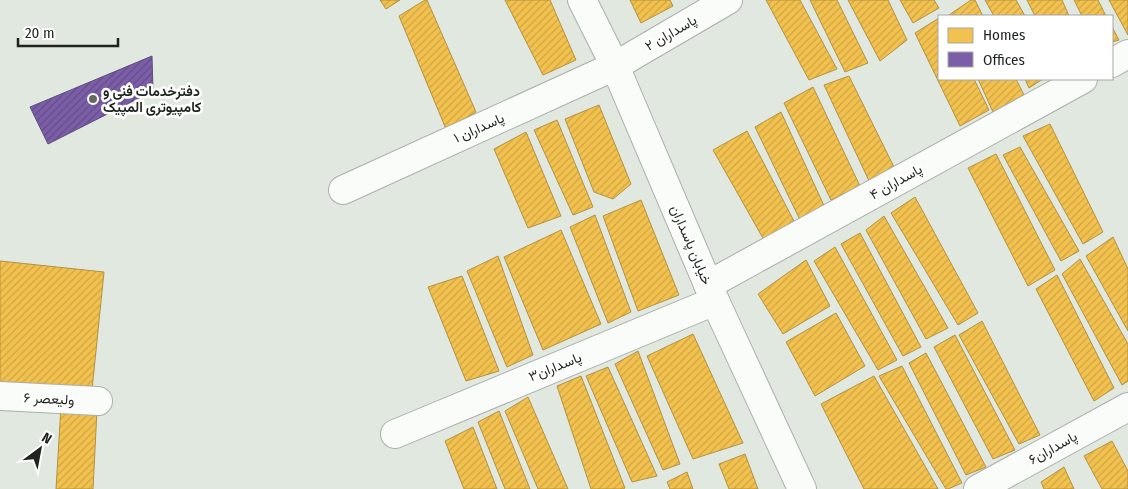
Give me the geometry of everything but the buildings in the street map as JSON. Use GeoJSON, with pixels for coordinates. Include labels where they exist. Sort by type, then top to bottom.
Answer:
{"type":"FeatureCollection","features":[{"type":"Feature","properties":{"kind":"street","name":"خیابان پاسداران"},"geometry":{"type":"LineString","coordinates":[[582,0],[615,66],[712,293],[802,489]]}},
{"type":"Feature","properties":{"kind":"street","name":"پاسداران ۲"},"geometry":{"type":"LineString","coordinates":[[615,66],[728,0]]}},
{"type":"Feature","properties":{"kind":"street"},"geometry":{"type":"LineString","coordinates":[[1113,62],[1128,54]]}},
{"type":"Feature","properties":{"kind":"street","name":"پاسداران ۱"},"geometry":{"type":"LineString","coordinates":[[342,190],[615,66]]}},
{"type":"Feature","properties":{"kind":"street","name":"پاسداران ۴"},"geometry":{"type":"LineString","coordinates":[[712,293],[1081,80]]}},
{"type":"Feature","properties":{"kind":"street","name":"پاسداران۳"},"geometry":{"type":"LineString","coordinates":[[395,434],[712,293]]}},
{"type":"Feature","properties":{"kind":"street","name":"ولیعصر ۶"},"geometry":{"type":"LineString","coordinates":[[0,396],[98,401]]}},
{"type":"Feature","properties":{"kind":"street","name":"پاسداران۶"},"geometry":{"type":"LineString","coordinates":[[978,489],[1128,407]]}},
{"type":"Feature","properties":{"kind":"place","name":"دفترخدمات فنی و کامپیوتری المپیک"},"geometry":{"type":"Point","coordinates":[93,99]}}]}
